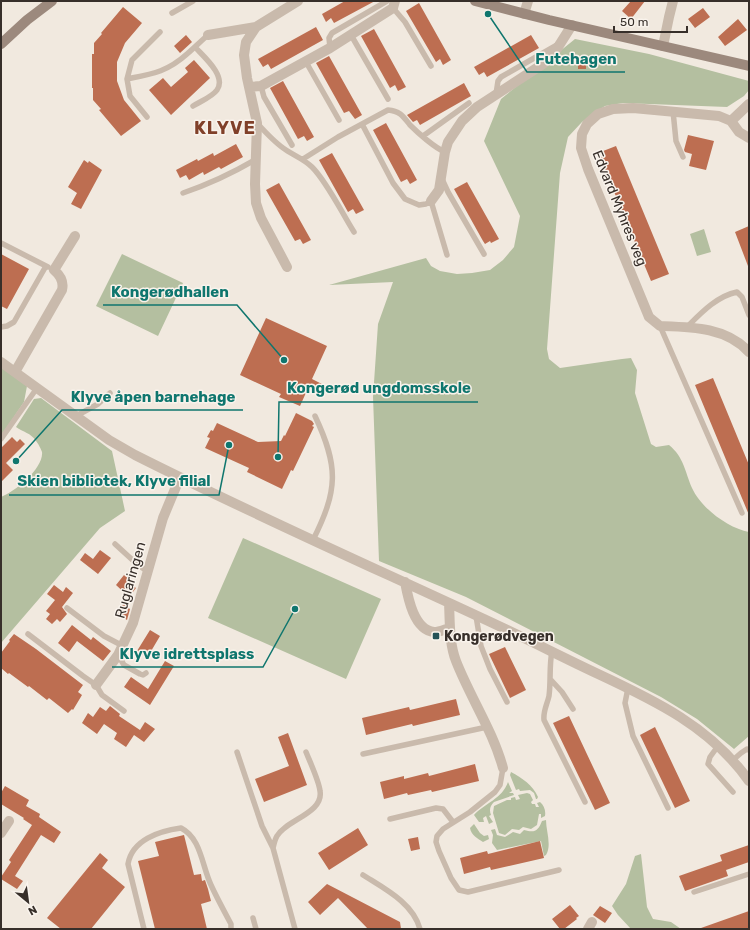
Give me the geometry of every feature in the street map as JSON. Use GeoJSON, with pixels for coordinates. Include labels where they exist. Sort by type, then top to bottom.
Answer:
{"type":"FeatureCollection","features":[{"type":"Feature","properties":{"kind":"main road"},"geometry":{"type":"LineString","coordinates":[[1,44],[27,20],[52,1]]}},
{"type":"Feature","properties":{"kind":"main road"},"geometry":{"type":"LineString","coordinates":[[475,1],[524,14],[749,66]]}},
{"type":"Feature","properties":{"kind":"street"},"geometry":{"type":"LineString","coordinates":[[208,35],[256,27],[298,1]]}},
{"type":"Feature","properties":{"kind":"street"},"geometry":{"type":"LineString","coordinates":[[524,14],[528,1]]}},
{"type":"Feature","properties":{"kind":"street"},"geometry":{"type":"LineString","coordinates":[[663,46],[668,17],[674,1]]}},
{"type":"Feature","properties":{"kind":"street"},"geometry":{"type":"LineString","coordinates":[[249,87],[261,86],[330,48],[351,35],[391,3]]}},
{"type":"Feature","properties":{"kind":"street"},"geometry":{"type":"LineString","coordinates":[[431,201],[439,190],[448,142],[462,121],[477,107],[543,64],[553,55],[572,25]]}},
{"type":"Feature","properties":{"kind":"street"},"geometry":{"type":"LineString","coordinates":[[256,27],[246,42],[244,55],[257,123],[255,160],[256,203],[261,218],[287,267]]}},
{"type":"Feature","properties":{"kind":"street"},"geometry":{"type":"LineString","coordinates":[[749,104],[731,121],[739,132],[749,138]]}},
{"type":"Feature","properties":{"kind":"street","name":"Edvard Myhres veg"},"geometry":{"type":"LineString","coordinates":[[660,326],[649,317],[643,304],[591,176],[581,148],[582,134],[587,124],[598,114],[613,109],[633,108],[719,116],[731,121]]}},
{"type":"Feature","properties":{"kind":"street"},"geometry":{"type":"LineString","coordinates":[[15,372],[62,290],[62,279],[50,268],[75,236]]}},
{"type":"Feature","properties":{"kind":"street"},"geometry":{"type":"LineString","coordinates":[[660,326],[687,327],[712,331],[728,336],[740,343],[749,351]]}},
{"type":"Feature","properties":{"kind":"street"},"geometry":{"type":"LineString","coordinates":[[1,362],[115,444],[136,455],[313,540],[552,651],[663,706],[706,735],[733,760],[749,781]]}},
{"type":"Feature","properties":{"kind":"street","name":"Ruglaringen"},"geometry":{"type":"LineString","coordinates":[[96,685],[120,650],[133,623],[163,518],[180,477]]}},
{"type":"Feature","properties":{"kind":"street"},"geometry":{"type":"LineString","coordinates":[[405,582],[413,611],[419,623],[423,627],[435,632],[450,628]]}},
{"type":"Feature","properties":{"kind":"street"},"geometry":{"type":"LineString","coordinates":[[449,603],[450,628],[456,660],[487,726],[503,768]]}},
{"type":"Feature","properties":{"kind":"street"},"geometry":{"type":"LineString","coordinates":[[1,833],[9,821]]}},
{"type":"Feature","properties":{"kind":"lane"},"geometry":{"type":"LineString","coordinates":[[172,13],[193,1]]}},
{"type":"Feature","properties":{"kind":"lane"},"geometry":{"type":"LineString","coordinates":[[330,48],[330,38],[332,33],[391,3],[405,22],[431,66]]}},
{"type":"Feature","properties":{"kind":"lane"},"geometry":{"type":"LineString","coordinates":[[147,117],[130,96],[127,79],[132,60],[160,32]]}},
{"type":"Feature","properties":{"kind":"lane"},"geometry":{"type":"LineString","coordinates":[[127,79],[166,70],[176,64],[208,35]]}},
{"type":"Feature","properties":{"kind":"lane"},"geometry":{"type":"LineString","coordinates":[[351,35],[388,99]]}},
{"type":"Feature","properties":{"kind":"lane"},"geometry":{"type":"LineString","coordinates":[[193,106],[216,92],[220,84],[219,78],[210,63],[195,47]]}},
{"type":"Feature","properties":{"kind":"lane"},"geometry":{"type":"LineString","coordinates":[[306,62],[339,120]]}},
{"type":"Feature","properties":{"kind":"lane"},"geometry":{"type":"LineString","coordinates":[[261,86],[264,97],[292,145]]}},
{"type":"Feature","properties":{"kind":"lane"},"geometry":{"type":"LineString","coordinates":[[423,136],[469,103]]}},
{"type":"Feature","properties":{"kind":"lane"},"geometry":{"type":"LineString","coordinates":[[303,159],[338,137],[388,110],[396,110],[404,115],[411,125],[423,136],[439,150],[445,152]]}},
{"type":"Feature","properties":{"kind":"lane"},"geometry":{"type":"LineString","coordinates":[[673,112],[676,141],[683,157]]}},
{"type":"Feature","properties":{"kind":"lane"},"geometry":{"type":"LineString","coordinates":[[257,123],[270,138],[285,150],[303,159],[313,168],[323,180],[354,232]]}},
{"type":"Feature","properties":{"kind":"lane"},"geometry":{"type":"LineString","coordinates":[[362,124],[393,183],[405,199],[419,205],[426,204],[431,201],[448,255]]}},
{"type":"Feature","properties":{"kind":"lane"},"geometry":{"type":"LineString","coordinates":[[183,193],[212,183],[255,160]]}},
{"type":"Feature","properties":{"kind":"lane"},"geometry":{"type":"LineString","coordinates":[[441,176],[448,192],[484,254]]}},
{"type":"Feature","properties":{"kind":"lane"},"geometry":{"type":"LineString","coordinates":[[1,243],[50,268],[14,322],[7,326],[1,327]]}},
{"type":"Feature","properties":{"kind":"lane"},"geometry":{"type":"LineString","coordinates":[[687,327],[703,311],[724,297],[737,292],[742,297],[749,315]]}},
{"type":"Feature","properties":{"kind":"lane"},"geometry":{"type":"LineString","coordinates":[[660,326],[742,512]]}},
{"type":"Feature","properties":{"kind":"lane"},"geometry":{"type":"LineString","coordinates":[[1,439],[37,388]]}},
{"type":"Feature","properties":{"kind":"lane"},"geometry":{"type":"LineString","coordinates":[[76,416],[98,404],[110,393]]}},
{"type":"Feature","properties":{"kind":"lane"},"geometry":{"type":"LineString","coordinates":[[313,540],[328,508],[333,482],[332,463],[322,429],[315,416]]}},
{"type":"Feature","properties":{"kind":"lane"},"geometry":{"type":"LineString","coordinates":[[115,544],[138,565],[147,571]]}},
{"type":"Feature","properties":{"kind":"lane"},"geometry":{"type":"LineString","coordinates":[[67,608],[120,650],[124,665],[140,674],[143,675],[146,673]]}},
{"type":"Feature","properties":{"kind":"lane"},"geometry":{"type":"LineString","coordinates":[[476,616],[481,646],[490,669],[507,702]]}},
{"type":"Feature","properties":{"kind":"lane"},"geometry":{"type":"LineString","coordinates":[[28,634],[96,685],[102,695],[124,711]]}},
{"type":"Feature","properties":{"kind":"lane"},"geometry":{"type":"LineString","coordinates":[[552,651],[550,662],[551,680],[548,699],[543,712],[544,720],[585,802]]}},
{"type":"Feature","properties":{"kind":"lane"},"geometry":{"type":"LineString","coordinates":[[551,680],[562,692],[573,709]]}},
{"type":"Feature","properties":{"kind":"lane"},"geometry":{"type":"LineString","coordinates":[[628,688],[625,703],[634,736],[668,808]]}},
{"type":"Feature","properties":{"kind":"lane"},"geometry":{"type":"LineString","coordinates":[[363,754],[487,726]]}},
{"type":"Feature","properties":{"kind":"lane"},"geometry":{"type":"LineString","coordinates":[[718,746],[710,757],[708,764],[733,792]]}},
{"type":"Feature","properties":{"kind":"lane"},"geometry":{"type":"LineString","coordinates":[[733,760],[747,749],[749,750]]}},
{"type":"Feature","properties":{"kind":"lane"},"geometry":{"type":"LineString","coordinates":[[237,752],[262,826],[273,848],[295,929]]}},
{"type":"Feature","properties":{"kind":"lane"},"geometry":{"type":"LineString","coordinates":[[273,848],[277,836],[286,827],[314,808],[319,800],[320,791],[306,752]]}},
{"type":"Feature","properties":{"kind":"lane"},"geometry":{"type":"LineString","coordinates":[[503,768],[500,785],[496,792],[443,829],[437,839],[436,845],[456,888],[463,892],[468,892],[559,870]]}},
{"type":"Feature","properties":{"kind":"lane"},"geometry":{"type":"LineString","coordinates":[[390,819],[436,808],[443,809],[454,822]]}},
{"type":"Feature","properties":{"kind":"lane"},"geometry":{"type":"LineString","coordinates":[[144,929],[128,864],[129,856],[134,848],[155,834],[169,829],[181,828],[190,835],[197,846],[211,884],[231,924],[231,929]]}},
{"type":"Feature","properties":{"kind":"lane"},"geometry":{"type":"LineString","coordinates":[[694,892],[749,874]]}},
{"type":"Feature","properties":{"kind":"lane"},"geometry":{"type":"LineString","coordinates":[[363,875],[394,895],[418,920],[420,929]]}},
{"type":"Feature","properties":{"kind":"lane"},"geometry":{"type":"LineString","coordinates":[[254,918],[256,929]]}},
{"type":"Feature","properties":{"kind":"green space"},"geometry":{"type":"Polygon","coordinates":[[[575,39],[649,54],[749,81],[749,90],[744,96],[727,107],[623,103],[605,106],[582,122],[568,137],[560,173],[547,349],[549,359],[560,368],[631,358],[637,370],[635,393],[651,444],[656,447],[669,445],[684,465],[696,495],[708,510],[724,522],[749,532],[749,736],[734,749],[697,719],[661,697],[466,597],[379,561],[373,397],[378,324],[393,282],[329,285],[426,258],[431,266],[440,271],[457,274],[490,270],[503,260],[514,247],[520,216],[484,141],[501,99],[575,39]]]}},
{"type":"Feature","properties":{"kind":"green space"},"geometry":{"type":"Polygon","coordinates":[[[704,229],[711,252],[697,256],[690,234],[704,229]]]}},
{"type":"Feature","properties":{"kind":"green space"},"geometry":{"type":"Polygon","coordinates":[[[122,254],[183,283],[158,336],[96,306],[122,254]]]}},
{"type":"Feature","properties":{"kind":"green space"},"geometry":{"type":"Polygon","coordinates":[[[1,367],[27,386],[24,402],[1,436],[1,367]]]}},
{"type":"Feature","properties":{"kind":"green space"},"geometry":{"type":"Polygon","coordinates":[[[41,398],[112,451],[125,511],[100,528],[1,643],[1,497],[14,490],[28,479],[34,472],[41,458],[42,452],[34,438],[16,427],[34,399],[41,398]]]}},
{"type":"Feature","properties":{"kind":"green space"},"geometry":{"type":"Polygon","coordinates":[[[243,538],[381,599],[346,679],[208,618],[243,538]]]}},
{"type":"Feature","properties":{"kind":"green space"},"geometry":{"type":"Polygon","coordinates":[[[511,772],[530,785],[538,797],[537,799],[534,793],[530,790],[516,790],[510,775],[511,772]]]}},
{"type":"Feature","properties":{"kind":"green space"},"geometry":{"type":"Polygon","coordinates":[[[508,782],[512,791],[509,793],[513,793],[514,795],[494,802],[490,810],[491,815],[489,816],[493,822],[489,824],[486,816],[483,818],[484,822],[479,822],[474,815],[498,797],[508,782]]]}},
{"type":"Feature","properties":{"kind":"green space"},"geometry":{"type":"Polygon","coordinates":[[[527,793],[530,794],[533,800],[531,802],[532,804],[535,804],[536,807],[539,807],[537,803],[540,802],[543,805],[545,816],[541,818],[541,814],[539,814],[537,825],[531,829],[523,827],[519,830],[512,829],[505,835],[499,833],[493,813],[494,806],[507,800],[511,800],[511,798],[515,797],[516,800],[520,799],[518,795],[527,793]]]}},
{"type":"Feature","properties":{"kind":"green space"},"geometry":{"type":"Polygon","coordinates":[[[546,820],[549,847],[546,855],[544,856],[541,841],[497,850],[492,843],[493,835],[491,830],[495,829],[497,835],[505,837],[513,832],[520,834],[524,830],[536,830],[542,821],[546,820]]]}},
{"type":"Feature","properties":{"kind":"green space"},"geometry":{"type":"Polygon","coordinates":[[[474,824],[480,833],[484,836],[488,835],[489,839],[483,842],[472,833],[470,828],[474,824]]]}},
{"type":"Feature","properties":{"kind":"green space"},"geometry":{"type":"Polygon","coordinates":[[[641,854],[647,907],[653,919],[671,922],[681,929],[631,929],[612,906],[626,884],[635,856],[641,854]]]}},
{"type":"Feature","properties":{"kind":"building"},"geometry":{"type":"Polygon","coordinates":[[[345,1],[375,1],[334,23],[331,18],[326,22],[322,14],[345,1]]]}},
{"type":"Feature","properties":{"kind":"building"},"geometry":{"type":"Polygon","coordinates":[[[631,1],[645,1],[631,19],[622,11],[631,1]]]}},
{"type":"Feature","properties":{"kind":"building"},"geometry":{"type":"Polygon","coordinates":[[[419,3],[451,60],[443,65],[440,59],[436,62],[406,11],[419,3]]]}},
{"type":"Feature","properties":{"kind":"building"},"geometry":{"type":"Polygon","coordinates":[[[123,7],[142,23],[125,43],[117,62],[117,81],[124,100],[141,121],[121,136],[99,110],[101,109],[93,100],[92,54],[94,54],[94,43],[123,7]]]}},
{"type":"Feature","properties":{"kind":"building"},"geometry":{"type":"Polygon","coordinates":[[[703,8],[710,17],[695,28],[688,19],[703,8]]]}},
{"type":"Feature","properties":{"kind":"building"},"geometry":{"type":"Polygon","coordinates":[[[738,19],[747,30],[725,46],[718,37],[738,19]]]}},
{"type":"Feature","properties":{"kind":"building"},"geometry":{"type":"Polygon","coordinates":[[[316,27],[323,40],[271,69],[268,64],[263,67],[258,59],[316,27]]]}},
{"type":"Feature","properties":{"kind":"building"},"geometry":{"type":"Polygon","coordinates":[[[374,29],[406,87],[398,91],[395,85],[390,88],[361,36],[374,29]]]}},
{"type":"Feature","properties":{"kind":"building"},"geometry":{"type":"Polygon","coordinates":[[[186,35],[192,42],[180,53],[174,46],[186,35]]]}},
{"type":"Feature","properties":{"kind":"building"},"geometry":{"type":"Polygon","coordinates":[[[531,35],[539,48],[487,77],[484,72],[479,75],[474,67],[531,35]]]}},
{"type":"Feature","properties":{"kind":"building"},"geometry":{"type":"Polygon","coordinates":[[[329,56],[362,115],[355,119],[349,111],[344,113],[316,63],[329,56]]]}},
{"type":"Feature","properties":{"kind":"building"},"geometry":{"type":"Polygon","coordinates":[[[194,60],[210,78],[171,115],[149,90],[163,78],[171,87],[188,72],[185,68],[194,60]]]}},
{"type":"Feature","properties":{"kind":"building"},"geometry":{"type":"Polygon","coordinates":[[[578,62],[586,62],[586,69],[578,69],[578,62]]]}},
{"type":"Feature","properties":{"kind":"building"},"geometry":{"type":"Polygon","coordinates":[[[283,81],[314,137],[307,141],[304,136],[298,139],[270,88],[283,81]]]}},
{"type":"Feature","properties":{"kind":"building"},"geometry":{"type":"Polygon","coordinates":[[[464,83],[471,96],[420,125],[417,120],[413,122],[407,115],[464,83]]]}},
{"type":"Feature","properties":{"kind":"building"},"geometry":{"type":"Polygon","coordinates":[[[386,123],[417,180],[410,184],[407,179],[401,182],[373,130],[386,123]]]}},
{"type":"Feature","properties":{"kind":"building"},"geometry":{"type":"Polygon","coordinates":[[[688,135],[714,141],[706,170],[689,166],[692,154],[685,152],[684,150],[688,135]]]}},
{"type":"Feature","properties":{"kind":"building"},"geometry":{"type":"Polygon","coordinates":[[[236,144],[243,157],[221,169],[219,167],[204,175],[203,172],[189,180],[186,175],[180,178],[176,170],[197,159],[198,161],[213,153],[214,156],[236,144]]]}},
{"type":"Feature","properties":{"kind":"building"},"geometry":{"type":"Polygon","coordinates":[[[616,146],[669,274],[651,281],[598,153],[616,146]]]}},
{"type":"Feature","properties":{"kind":"building"},"geometry":{"type":"Polygon","coordinates":[[[332,153],[364,210],[356,214],[353,209],[348,212],[319,160],[332,153]]]}},
{"type":"Feature","properties":{"kind":"building"},"geometry":{"type":"Polygon","coordinates":[[[84,160],[88,163],[89,161],[102,170],[81,209],[71,204],[77,193],[68,187],[84,160]]]}},
{"type":"Feature","properties":{"kind":"building"},"geometry":{"type":"Polygon","coordinates":[[[467,182],[499,239],[491,243],[490,241],[485,244],[454,189],[467,182]]]}},
{"type":"Feature","properties":{"kind":"building"},"geometry":{"type":"Polygon","coordinates":[[[279,183],[311,240],[303,244],[300,239],[295,241],[266,190],[279,183]]]}},
{"type":"Feature","properties":{"kind":"building"},"geometry":{"type":"Polygon","coordinates":[[[749,226],[749,266],[748,266],[735,232],[749,226]]]}},
{"type":"Feature","properties":{"kind":"building"},"geometry":{"type":"Polygon","coordinates":[[[1,254],[29,269],[7,309],[1,306],[1,254]]]}},
{"type":"Feature","properties":{"kind":"building"},"geometry":{"type":"Polygon","coordinates":[[[266,318],[327,346],[312,379],[322,384],[319,391],[309,386],[300,406],[279,397],[281,394],[240,375],[266,318]]]}},
{"type":"Feature","properties":{"kind":"building"},"geometry":{"type":"Polygon","coordinates":[[[713,378],[749,465],[749,515],[695,385],[713,378]]]}},
{"type":"Feature","properties":{"kind":"building"},"geometry":{"type":"Polygon","coordinates":[[[296,413],[312,421],[314,424],[312,426],[314,427],[293,471],[291,470],[282,489],[247,472],[249,468],[205,448],[210,438],[207,437],[211,430],[213,431],[217,423],[258,442],[281,441],[296,413]]]}},
{"type":"Feature","properties":{"kind":"building"},"geometry":{"type":"Polygon","coordinates":[[[12,437],[17,442],[20,439],[25,444],[6,463],[13,470],[1,482],[1,448],[12,437]]]}},
{"type":"Feature","properties":{"kind":"building"},"geometry":{"type":"Polygon","coordinates":[[[100,550],[111,558],[98,574],[80,560],[85,553],[93,559],[100,550]]]}},
{"type":"Feature","properties":{"kind":"building"},"geometry":{"type":"Polygon","coordinates":[[[124,575],[135,584],[133,586],[136,588],[129,597],[116,585],[124,575]]]}},
{"type":"Feature","properties":{"kind":"building"},"geometry":{"type":"Polygon","coordinates":[[[54,585],[63,592],[66,587],[73,593],[62,607],[67,614],[60,622],[57,619],[52,624],[46,619],[50,614],[46,611],[55,600],[47,594],[54,585]]]}},
{"type":"Feature","properties":{"kind":"building"},"geometry":{"type":"Polygon","coordinates":[[[123,604],[130,609],[127,620],[118,614],[123,604]]]}},
{"type":"Feature","properties":{"kind":"building"},"geometry":{"type":"Polygon","coordinates":[[[72,625],[91,640],[93,637],[111,651],[103,661],[77,641],[69,652],[58,643],[72,625]]]}},
{"type":"Feature","properties":{"kind":"building"},"geometry":{"type":"Polygon","coordinates":[[[150,630],[160,636],[147,658],[137,651],[150,630]]]}},
{"type":"Feature","properties":{"kind":"building"},"geometry":{"type":"Polygon","coordinates":[[[14,634],[83,685],[78,692],[82,695],[73,710],[72,709],[68,713],[49,698],[47,700],[29,686],[28,687],[1,668],[1,653],[14,634]]]}},
{"type":"Feature","properties":{"kind":"building"},"geometry":{"type":"Polygon","coordinates":[[[505,647],[526,690],[510,698],[489,654],[505,647]]]}},
{"type":"Feature","properties":{"kind":"building"},"geometry":{"type":"Polygon","coordinates":[[[165,661],[174,666],[150,705],[124,687],[131,677],[148,689],[165,661]]]}},
{"type":"Feature","properties":{"kind":"building"},"geometry":{"type":"Polygon","coordinates":[[[456,699],[460,715],[366,735],[362,718],[409,707],[410,710],[456,699]]]}},
{"type":"Feature","properties":{"kind":"building"},"geometry":{"type":"Polygon","coordinates":[[[110,706],[120,714],[119,716],[140,730],[145,722],[155,729],[144,742],[134,735],[126,747],[114,739],[117,733],[104,724],[97,734],[82,723],[88,713],[93,717],[100,707],[106,711],[110,706]]]}},
{"type":"Feature","properties":{"kind":"building"},"geometry":{"type":"Polygon","coordinates":[[[569,716],[610,803],[595,810],[553,723],[569,716]]]}},
{"type":"Feature","properties":{"kind":"building"},"geometry":{"type":"Polygon","coordinates":[[[655,727],[690,801],[675,808],[640,735],[655,727]]]}},
{"type":"Feature","properties":{"kind":"building"},"geometry":{"type":"Polygon","coordinates":[[[288,733],[307,785],[264,802],[255,779],[289,766],[278,737],[288,733]]]}},
{"type":"Feature","properties":{"kind":"building"},"geometry":{"type":"Polygon","coordinates":[[[475,764],[479,781],[432,792],[431,790],[408,795],[407,793],[384,799],[380,782],[404,776],[404,779],[428,773],[429,776],[475,764]]]}},
{"type":"Feature","properties":{"kind":"building"},"geometry":{"type":"Polygon","coordinates":[[[5,786],[29,800],[26,806],[40,814],[39,817],[61,832],[54,843],[41,835],[15,876],[23,881],[17,889],[1,879],[1,877],[11,862],[9,860],[32,825],[23,819],[24,818],[1,804],[1,793],[5,786]]]}},
{"type":"Feature","properties":{"kind":"building"},"geometry":{"type":"Polygon","coordinates":[[[358,828],[368,845],[329,870],[318,853],[358,828]]]}},
{"type":"Feature","properties":{"kind":"building"},"geometry":{"type":"Polygon","coordinates":[[[184,835],[194,875],[201,874],[202,881],[205,880],[211,901],[201,904],[207,929],[155,929],[138,861],[159,856],[155,842],[184,835]]]}},
{"type":"Feature","properties":{"kind":"building"},"geometry":{"type":"Polygon","coordinates":[[[418,837],[420,849],[411,851],[408,839],[418,837]]]}},
{"type":"Feature","properties":{"kind":"building"},"geometry":{"type":"Polygon","coordinates":[[[540,841],[544,858],[491,870],[490,867],[464,874],[460,858],[487,851],[488,854],[540,841]]]}},
{"type":"Feature","properties":{"kind":"building"},"geometry":{"type":"Polygon","coordinates":[[[749,845],[749,862],[726,870],[728,876],[685,891],[679,876],[722,861],[720,855],[749,845]]]}},
{"type":"Feature","properties":{"kind":"building"},"geometry":{"type":"Polygon","coordinates":[[[100,853],[108,860],[102,868],[125,887],[91,929],[61,929],[47,918],[100,853]]]}},
{"type":"Feature","properties":{"kind":"building"},"geometry":{"type":"Polygon","coordinates":[[[327,884],[400,922],[401,929],[368,929],[338,898],[320,915],[308,902],[327,884]]]}},
{"type":"Feature","properties":{"kind":"building"},"geometry":{"type":"Polygon","coordinates":[[[570,905],[579,916],[564,929],[560,929],[552,919],[570,905]]]}},
{"type":"Feature","properties":{"kind":"building"},"geometry":{"type":"Polygon","coordinates":[[[600,906],[612,913],[605,923],[593,915],[600,906]]]}},
{"type":"Feature","properties":{"kind":"building"},"geometry":{"type":"Polygon","coordinates":[[[749,911],[749,929],[701,929],[701,928],[749,911]]]}},
{"type":"Feature","properties":{"kind":"place","name":"Futehagen"},"geometry":{"type":"Point","coordinates":[488,14]}},
{"type":"Feature","properties":{"kind":"place","name":"Kongerødhallen"},"geometry":{"type":"Point","coordinates":[284,360]}},
{"type":"Feature","properties":{"kind":"place","name":"Skien bibliotek, Klyve filial"},"geometry":{"type":"Point","coordinates":[229,445]}},
{"type":"Feature","properties":{"kind":"place","name":"Kongerød ungdomsskole"},"geometry":{"type":"Point","coordinates":[278,457]}},
{"type":"Feature","properties":{"kind":"place","name":"Klyve åpen barnehage"},"geometry":{"type":"Point","coordinates":[16,461]}},
{"type":"Feature","properties":{"kind":"place","name":"Klyve idrettsplass"},"geometry":{"type":"Point","coordinates":[295,609]}},
{"type":"Feature","properties":{"kind":"place","name":"Kongerødvegen"},"geometry":{"type":"Point","coordinates":[436,636]}},
{"type":"Feature","properties":{"kind":"district","name":"KLYVE"},"geometry":{"type":"Point","coordinates":[225,128]}}]}
